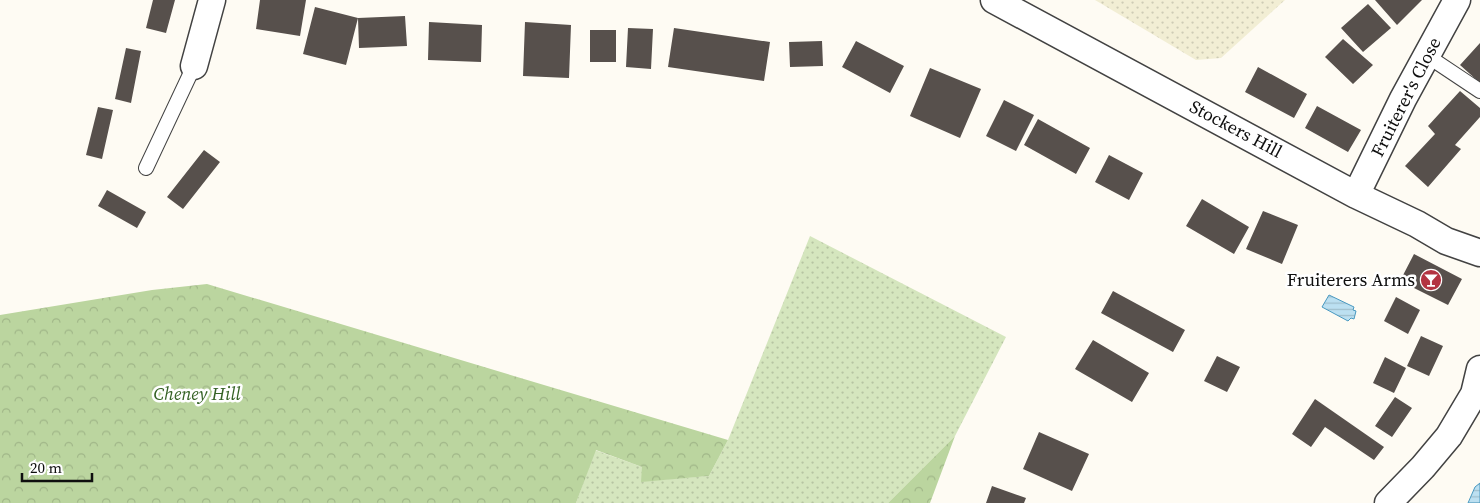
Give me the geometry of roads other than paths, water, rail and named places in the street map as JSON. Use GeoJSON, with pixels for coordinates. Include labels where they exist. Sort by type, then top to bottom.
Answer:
{"type":"FeatureCollection","features":[{"type":"Feature","properties":{"kind":"street"},"geometry":{"type":"LineString","coordinates":[[194,66],[212,0]]}},
{"type":"Feature","properties":{"kind":"street","name":"Stockers Hill"},"geometry":{"type":"LineString","coordinates":[[994,0],[1446,241],[1480,253]]}},
{"type":"Feature","properties":{"kind":"street","name":"Fruiterer's Close"},"geometry":{"type":"LineString","coordinates":[[1356,194],[1426,55],[1457,0]]}},
{"type":"Feature","properties":{"kind":"street"},"geometry":{"type":"LineString","coordinates":[[1388,503],[1423,467],[1449,436],[1474,394],[1480,369]]}},
{"type":"Feature","properties":{"kind":"lane"},"geometry":{"type":"LineString","coordinates":[[1426,55],[1480,91]]}},
{"type":"Feature","properties":{"kind":"lane"},"geometry":{"type":"LineString","coordinates":[[146,168],[194,66]]}},
{"type":"Feature","properties":{"kind":"water"},"geometry":{"type":"Polygon","coordinates":[[[1329,295],[1354,307],[1353,310],[1356,311],[1354,319],[1351,318],[1348,321],[1322,307],[1329,295]]]}},
{"type":"Feature","properties":{"kind":"water"},"geometry":{"type":"Polygon","coordinates":[[[1480,483],[1480,503],[1468,503],[1475,487],[1480,483]]]}},
{"type":"Feature","properties":{"kind":"place","name":"Fruiterers Arms"},"geometry":{"type":"Point","coordinates":[1431,280]}},
{"type":"Feature","properties":{"kind":"park label","name":"Cheney Hill"},"geometry":{"type":"Point","coordinates":[197,394]}}]}
